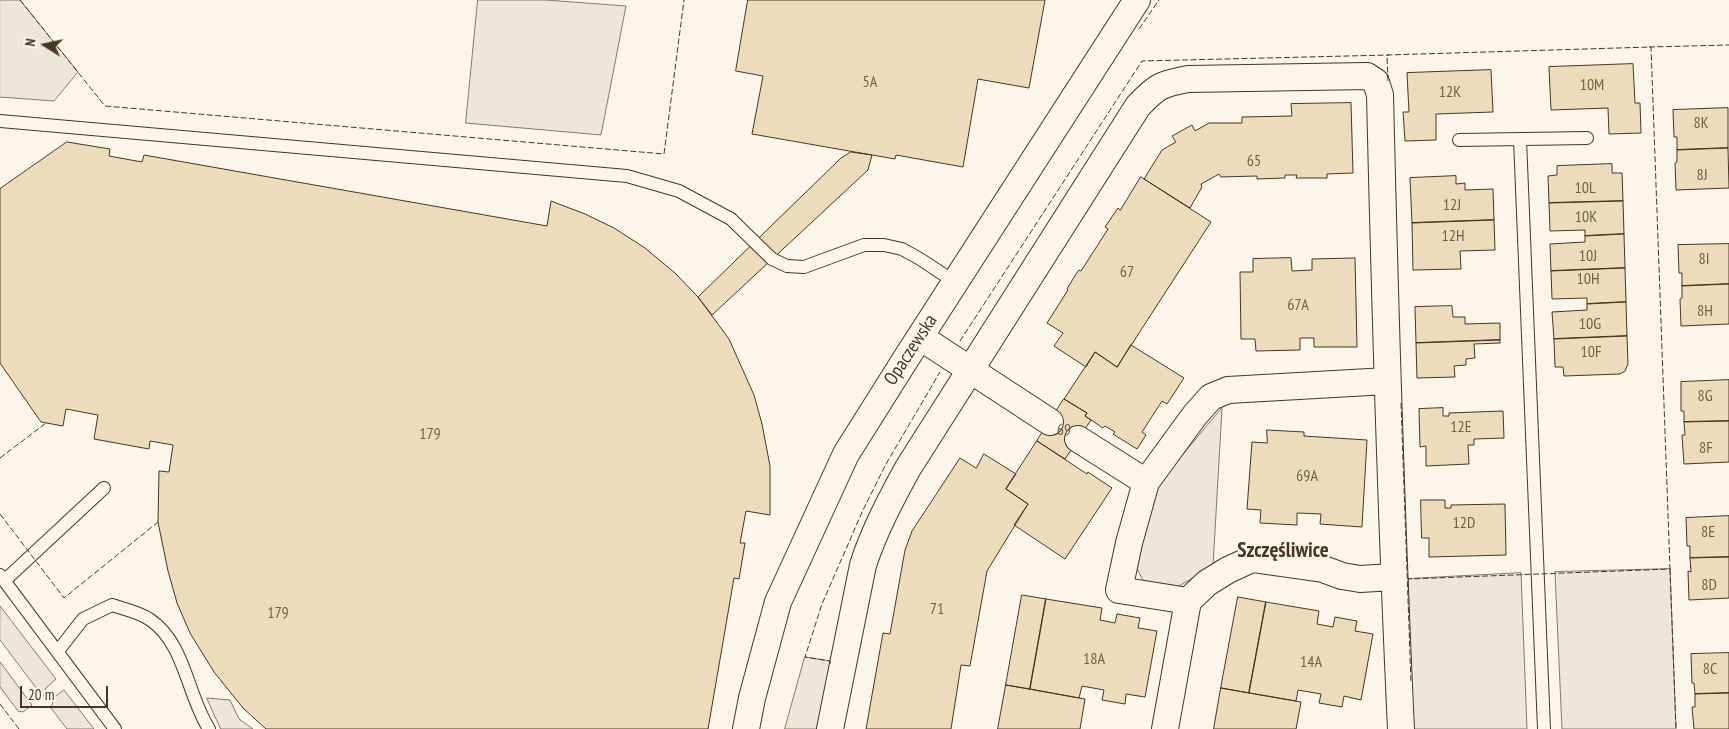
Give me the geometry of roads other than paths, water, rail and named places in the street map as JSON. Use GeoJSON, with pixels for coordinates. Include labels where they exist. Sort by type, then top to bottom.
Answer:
{"type":"FeatureCollection","features":[{"type":"Feature","properties":{"kind":"street","name":"Opaczewska"},"geometry":{"type":"LineString","coordinates":[[746,729],[752,698],[778,602],[846,454],[1137,0]]}},
{"type":"Feature","properties":{"kind":"street"},"geometry":{"type":"LineString","coordinates":[[830,729],[863,565],[869,544],[908,468],[1138,106],[1153,90],[1164,84],[1188,79],[1367,76],[1376,82],[1380,95],[1393,577],[1400,729]]}},
{"type":"Feature","properties":{"kind":"street"},"geometry":{"type":"LineString","coordinates":[[920,337],[1050,422]]}},
{"type":"Feature","properties":{"kind":"street"},"geometry":{"type":"LineString","coordinates":[[1188,601],[1119,590],[1129,543],[1146,482],[1195,415],[1211,397],[1228,390],[1387,381]]}},
{"type":"Feature","properties":{"kind":"street"},"geometry":{"type":"LineString","coordinates":[[1078,439],[1146,482]]}},
{"type":"Feature","properties":{"kind":"street"},"geometry":{"type":"LineString","coordinates":[[1166,729],[1188,601],[1207,583],[1228,570],[1252,559],[1324,569],[1342,576],[1360,579],[1393,577]]}},
{"type":"Feature","properties":{"kind":"lane"},"geometry":{"type":"LineString","coordinates":[[0,121],[627,176],[679,191],[731,220],[772,259],[787,266],[804,267],[864,245],[884,244],[908,252],[955,282]]}},
{"type":"Feature","properties":{"kind":"lane"},"geometry":{"type":"LineString","coordinates":[[1460,140],[1587,138]]}},
{"type":"Feature","properties":{"kind":"lane"},"geometry":{"type":"LineString","coordinates":[[1520,139],[1544,729]]}},
{"type":"Feature","properties":{"kind":"lane"},"geometry":{"type":"LineString","coordinates":[[104,488],[2,578],[115,729]]}},
{"type":"Feature","properties":{"kind":"lane"},"geometry":{"type":"LineString","coordinates":[[58,651],[83,619],[112,606],[148,618],[167,634],[210,729]]}},
{"type":"Feature","properties":{"kind":"district","name":"Szczęśliwice"},"geometry":{"type":"Point","coordinates":[1283,551]}}]}
